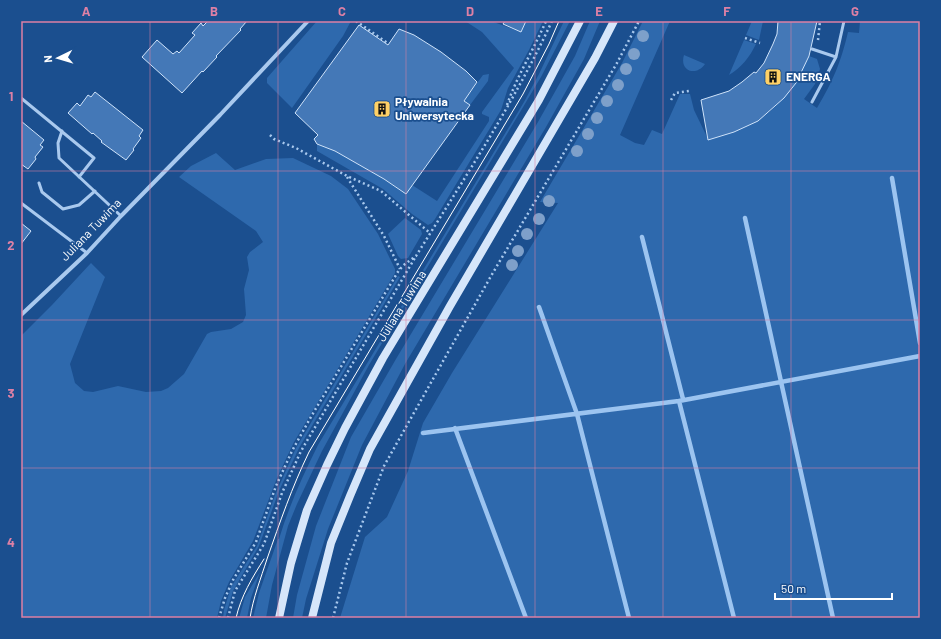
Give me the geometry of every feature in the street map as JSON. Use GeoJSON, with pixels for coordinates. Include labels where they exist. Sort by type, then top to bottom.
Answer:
{"type":"FeatureCollection","features":[{"type":"Feature","properties":{"kind":"main road","name":"Juliana Tuwima"},"geometry":{"type":"LineString","coordinates":[[279,618],[291,563],[307,510],[345,428],[383,358],[539,100],[580,21]]}},
{"type":"Feature","properties":{"kind":"main road"},"geometry":{"type":"LineString","coordinates":[[312,618],[331,544],[370,449],[450,306],[595,58],[614,21]]}},
{"type":"Feature","properties":{"kind":"street","name":"Juliana Tuwima"},"geometry":{"type":"LineString","coordinates":[[22,314],[87,254],[121,216],[220,115],[308,21]]}},
{"type":"Feature","properties":{"kind":"lane"},"geometry":{"type":"LineString","coordinates":[[812,102],[836,57],[844,21]]}},
{"type":"Feature","properties":{"kind":"lane"},"geometry":{"type":"LineString","coordinates":[[812,49],[836,57]]}},
{"type":"Feature","properties":{"kind":"lane"},"geometry":{"type":"LineString","coordinates":[[21,98],[94,158],[79,177]]}},
{"type":"Feature","properties":{"kind":"lane"},"geometry":{"type":"LineString","coordinates":[[62,131],[58,143],[59,158],[121,216]]}},
{"type":"Feature","properties":{"kind":"lane"},"geometry":{"type":"LineString","coordinates":[[39,183],[42,192],[63,209],[79,205],[95,191]]}},
{"type":"Feature","properties":{"kind":"lane"},"geometry":{"type":"LineString","coordinates":[[21,204],[87,254]]}},
{"type":"Feature","properties":{"kind":"path"},"geometry":{"type":"LineString","coordinates":[[356,21],[389,44]]}},
{"type":"Feature","properties":{"kind":"path"},"geometry":{"type":"LineString","coordinates":[[505,111],[514,85],[546,21]]}},
{"type":"Feature","properties":{"kind":"path"},"geometry":{"type":"LineString","coordinates":[[228,618],[235,591],[264,544],[284,488],[301,450],[416,256],[505,111],[552,21]]}},
{"type":"Feature","properties":{"kind":"path"},"geometry":{"type":"LineString","coordinates":[[333,618],[347,563],[384,466],[491,276],[618,63],[639,21]]}},
{"type":"Feature","properties":{"kind":"path"},"geometry":{"type":"LineString","coordinates":[[818,40],[820,21]]}},
{"type":"Feature","properties":{"kind":"path"},"geometry":{"type":"LineString","coordinates":[[745,38],[760,43]]}},
{"type":"Feature","properties":{"kind":"path"},"geometry":{"type":"LineString","coordinates":[[671,100],[675,93],[689,91]]}},
{"type":"Feature","properties":{"kind":"path"},"geometry":{"type":"LineString","coordinates":[[270,135],[274,139],[296,148],[347,176],[381,191],[430,233]]}},
{"type":"Feature","properties":{"kind":"path"},"geometry":{"type":"LineString","coordinates":[[347,176],[384,236],[400,269]]}},
{"type":"Feature","properties":{"kind":"path"},"geometry":{"type":"LineString","coordinates":[[219,618],[232,580],[253,548],[279,480],[295,445],[400,269],[416,256]]}},
{"type":"Feature","properties":{"kind":"shaded area"},"geometry":{"type":"Polygon","coordinates":[[[317,21],[351,21],[343,36],[292,108],[267,83],[267,78],[317,21]]]}},
{"type":"Feature","properties":{"kind":"shaded area"},"geometry":{"type":"Polygon","coordinates":[[[465,21],[491,21],[521,32],[526,21],[543,21],[508,88],[501,110],[435,219],[428,225],[412,214],[383,189],[317,151],[317,144],[335,151],[384,179],[405,194],[412,185],[437,201],[489,121],[489,117],[482,114],[482,112],[514,68],[482,32],[465,21]]]}},
{"type":"Feature","properties":{"kind":"shaded area"},"geometry":{"type":"Polygon","coordinates":[[[564,21],[570,21],[541,77],[369,365],[322,451],[288,526],[272,585],[266,618],[253,618],[259,593],[287,515],[318,445],[524,102],[564,21]]]}},
{"type":"Feature","properties":{"kind":"shaded area"},"geometry":{"type":"Polygon","coordinates":[[[590,21],[600,21],[584,59],[546,127],[405,364],[362,445],[328,529],[306,599],[302,618],[293,618],[297,595],[316,526],[351,437],[538,122],[575,56],[590,21]]]}},
{"type":"Feature","properties":{"kind":"shaded area"},"geometry":{"type":"Polygon","coordinates":[[[643,21],[670,21],[620,135],[635,143],[644,145],[652,130],[662,134],[680,94],[690,94],[694,110],[708,139],[743,128],[770,111],[781,101],[791,88],[809,56],[817,59],[820,69],[815,84],[804,99],[817,108],[836,71],[848,32],[859,33],[860,21],[920,21],[920,618],[340,618],[365,537],[387,517],[408,471],[423,423],[452,373],[558,203],[540,202],[622,63],[643,21]]]}},
{"type":"Feature","properties":{"kind":"shaded area"},"geometry":{"type":"Polygon","coordinates":[[[752,21],[763,21],[759,40],[746,35],[752,21]]]}},
{"type":"Feature","properties":{"kind":"shaded area"},"geometry":{"type":"Polygon","coordinates":[[[744,40],[756,44],[745,62],[729,75],[744,40]]]}},
{"type":"Feature","properties":{"kind":"shaded area"},"geometry":{"type":"Polygon","coordinates":[[[684,55],[705,64],[697,70],[689,70],[684,65],[684,55]]]}},
{"type":"Feature","properties":{"kind":"shaded area"},"geometry":{"type":"Polygon","coordinates":[[[489,74],[488,81],[470,105],[464,101],[483,75],[489,74]]]}},
{"type":"Feature","properties":{"kind":"shaded area"},"geometry":{"type":"Polygon","coordinates":[[[216,153],[235,170],[266,159],[293,158],[331,176],[348,189],[378,234],[395,269],[395,273],[294,442],[277,478],[253,541],[229,582],[221,601],[217,618],[21,618],[21,336],[91,263],[105,277],[70,364],[75,383],[84,391],[93,392],[118,386],[146,392],[161,391],[168,388],[184,374],[207,334],[231,329],[243,322],[246,315],[244,289],[249,270],[247,257],[250,252],[263,242],[256,231],[179,177],[191,166],[216,153]]]}},
{"type":"Feature","properties":{"kind":"shaded area"},"geometry":{"type":"Polygon","coordinates":[[[405,218],[421,230],[422,234],[408,258],[401,259],[398,256],[388,234],[405,218]]]}},
{"type":"Feature","properties":{"kind":"shaded area"},"geometry":{"type":"Polygon","coordinates":[[[398,276],[400,277],[299,448],[279,491],[259,546],[233,591],[225,618],[223,618],[231,587],[257,546],[275,495],[296,448],[398,276]]]}},
{"type":"Feature","properties":{"kind":"shaded area"},"geometry":{"type":"Polygon","coordinates":[[[260,572],[251,598],[247,618],[239,618],[245,597],[260,572]]]}},
{"type":"Feature","properties":{"kind":"building"},"geometry":{"type":"Polygon","coordinates":[[[208,21],[247,21],[240,29],[241,30],[216,56],[217,57],[182,93],[142,57],[157,40],[173,54],[177,51],[179,53],[195,35],[192,33],[201,23],[203,26],[208,21]]]}},
{"type":"Feature","properties":{"kind":"building"},"geometry":{"type":"Polygon","coordinates":[[[505,21],[526,21],[521,32],[503,24],[505,21]]]}},
{"type":"Feature","properties":{"kind":"building","name":"ENERGA"},"geometry":{"type":"Polygon","coordinates":[[[778,21],[817,21],[809,56],[796,83],[784,98],[758,121],[734,132],[708,140],[701,100],[729,91],[754,72],[756,73],[764,63],[773,44],[777,34],[778,21]]]}},
{"type":"Feature","properties":{"kind":"building","name":"Pływalnia Uniwersytecka"},"geometry":{"type":"Polygon","coordinates":[[[359,25],[388,45],[399,29],[414,35],[441,52],[466,71],[477,82],[464,101],[470,105],[406,194],[384,179],[335,151],[317,144],[314,139],[318,135],[295,113],[359,25]]]}},
{"type":"Feature","properties":{"kind":"building"},"geometry":{"type":"Polygon","coordinates":[[[95,92],[143,130],[139,136],[141,138],[126,160],[101,142],[102,141],[93,133],[92,134],[68,113],[77,103],[80,106],[88,95],[91,97],[95,92]]]}},
{"type":"Feature","properties":{"kind":"building"},"geometry":{"type":"Polygon","coordinates":[[[21,121],[44,140],[40,145],[43,147],[28,169],[21,164],[21,121]]]}},
{"type":"Feature","properties":{"kind":"building"},"geometry":{"type":"Polygon","coordinates":[[[21,223],[31,231],[21,244],[21,223]]]}},
{"type":"Feature","properties":{"kind":"waterway"},"geometry":{"type":"LineString","coordinates":[[892,178],[920,343]]}},
{"type":"Feature","properties":{"kind":"waterway"},"geometry":{"type":"LineString","coordinates":[[745,218],[833,618]]}},
{"type":"Feature","properties":{"kind":"waterway"},"geometry":{"type":"LineString","coordinates":[[642,237],[683,399]]}},
{"type":"Feature","properties":{"kind":"waterway"},"geometry":{"type":"LineString","coordinates":[[539,307],[577,414],[629,618]]}},
{"type":"Feature","properties":{"kind":"waterway"},"geometry":{"type":"LineString","coordinates":[[423,433],[679,401],[920,356]]}},
{"type":"Feature","properties":{"kind":"waterway"},"geometry":{"type":"LineString","coordinates":[[679,401],[734,618]]}},
{"type":"Feature","properties":{"kind":"waterway"},"geometry":{"type":"LineString","coordinates":[[455,428],[526,618]]}},
{"type":"Feature","properties":{"kind":"tram line"},"geometry":{"type":"LineString","coordinates":[[250,618],[257,588],[292,491],[309,452],[523,94],[549,44],[559,21]]}},
{"type":"Feature","properties":{"kind":"tram line"},"geometry":{"type":"LineString","coordinates":[[236,618],[251,580],[264,559]]}},
{"type":"Feature","properties":{"kind":"place","name":"ENERGA"},"geometry":{"type":"Point","coordinates":[773,77]}},
{"type":"Feature","properties":{"kind":"place","name":"Pływalnia Uniwersytecka"},"geometry":{"type":"Point","coordinates":[382,109]}}]}
